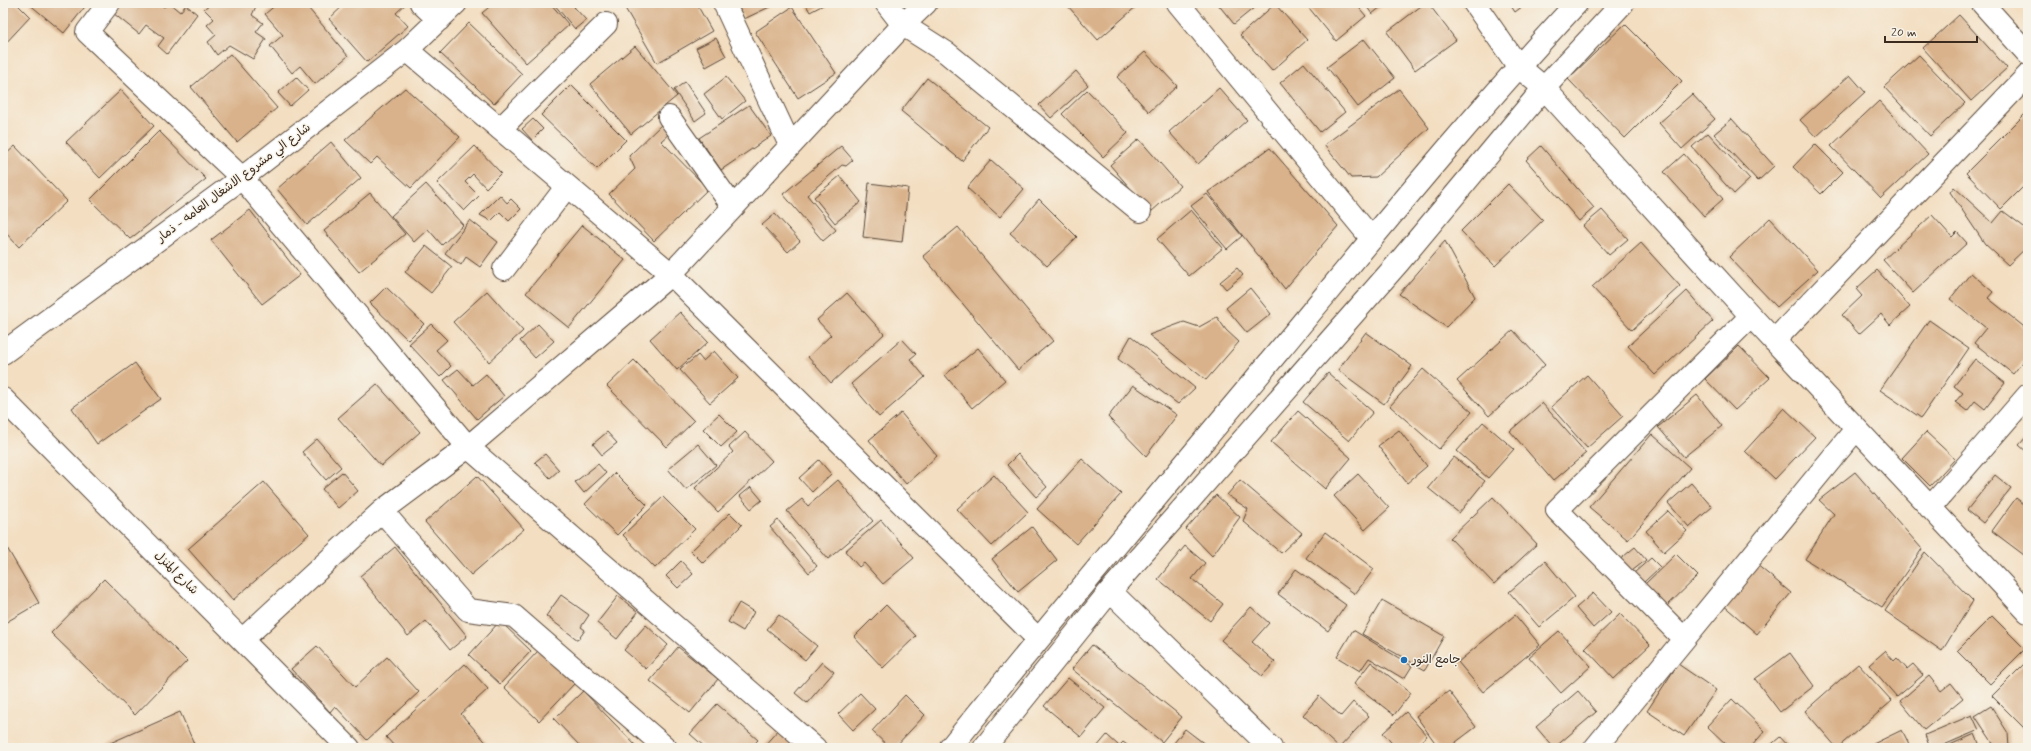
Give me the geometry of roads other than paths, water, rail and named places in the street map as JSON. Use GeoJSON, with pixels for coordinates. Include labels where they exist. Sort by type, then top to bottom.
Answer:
{"type":"FeatureCollection","features":[{"type":"Feature","properties":{"kind":"street"},"geometry":{"type":"LineString","coordinates":[[109,3],[87,32],[242,178],[468,447],[815,748]]}},
{"type":"Feature","properties":{"kind":"street"},"geometry":{"type":"LineString","coordinates":[[421,3],[439,20]]}},
{"type":"Feature","properties":{"kind":"street","name":"شارع الي مشروع الاشغال العامه - ذمار"},"geometry":{"type":"LineString","coordinates":[[3,353],[242,178],[407,50],[456,3]]}},
{"type":"Feature","properties":{"kind":"street"},"geometry":{"type":"LineString","coordinates":[[724,3],[790,145]]}},
{"type":"Feature","properties":{"kind":"street"},"geometry":{"type":"LineString","coordinates":[[886,3],[903,25],[948,53],[1140,211]]}},
{"type":"Feature","properties":{"kind":"street"},"geometry":{"type":"LineString","coordinates":[[242,640],[382,511],[468,447],[671,274],[790,145],[903,25],[926,3]]}},
{"type":"Feature","properties":{"kind":"street"},"geometry":{"type":"LineString","coordinates":[[1178,3],[1372,239]]}},
{"type":"Feature","properties":{"kind":"street"},"geometry":{"type":"LineString","coordinates":[[1474,3],[1518,66],[1544,88],[1774,341],[2028,612]]}},
{"type":"Feature","properties":{"kind":"street"},"geometry":{"type":"LineString","coordinates":[[950,748],[1038,638],[1372,239],[1518,66],[1577,3]]}},
{"type":"Feature","properties":{"kind":"street"},"geometry":{"type":"LineString","coordinates":[[984,748],[1110,591],[1399,262],[1544,88],[1623,3]]}},
{"type":"Feature","properties":{"kind":"street"},"geometry":{"type":"LineString","coordinates":[[1982,3],[2028,54]]}},
{"type":"Feature","properties":{"kind":"street"},"geometry":{"type":"LineString","coordinates":[[500,130],[606,24]]}},
{"type":"Feature","properties":{"kind":"street"},"geometry":{"type":"LineString","coordinates":[[407,50],[671,274],[1038,638]]}},
{"type":"Feature","properties":{"kind":"street"},"geometry":{"type":"LineString","coordinates":[[1774,341],[2028,75]]}},
{"type":"Feature","properties":{"kind":"street"},"geometry":{"type":"LineString","coordinates":[[669,118],[733,207]]}},
{"type":"Feature","properties":{"kind":"street"},"geometry":{"type":"LineString","coordinates":[[504,269],[567,186]]}},
{"type":"Feature","properties":{"kind":"street"},"geometry":{"type":"LineString","coordinates":[[1684,639],[1557,510],[1751,316]]}},
{"type":"Feature","properties":{"kind":"street"},"geometry":{"type":"LineString","coordinates":[[1930,508],[2028,395]]}},
{"type":"Feature","properties":{"kind":"street","name":"شارع المنزل"},"geometry":{"type":"LineString","coordinates":[[3,399],[349,748]]}},
{"type":"Feature","properties":{"kind":"street"},"geometry":{"type":"LineString","coordinates":[[1607,743],[1684,639],[1856,429]]}},
{"type":"Feature","properties":{"kind":"street"},"geometry":{"type":"LineString","coordinates":[[382,511],[468,610],[514,616],[666,748]]}},
{"type":"Feature","properties":{"kind":"street"},"geometry":{"type":"LineString","coordinates":[[1110,591],[1271,748]]}},
{"type":"Feature","properties":{"kind":"place","name":"جامع النور"},"geometry":{"type":"Point","coordinates":[1404,660]}}]}
